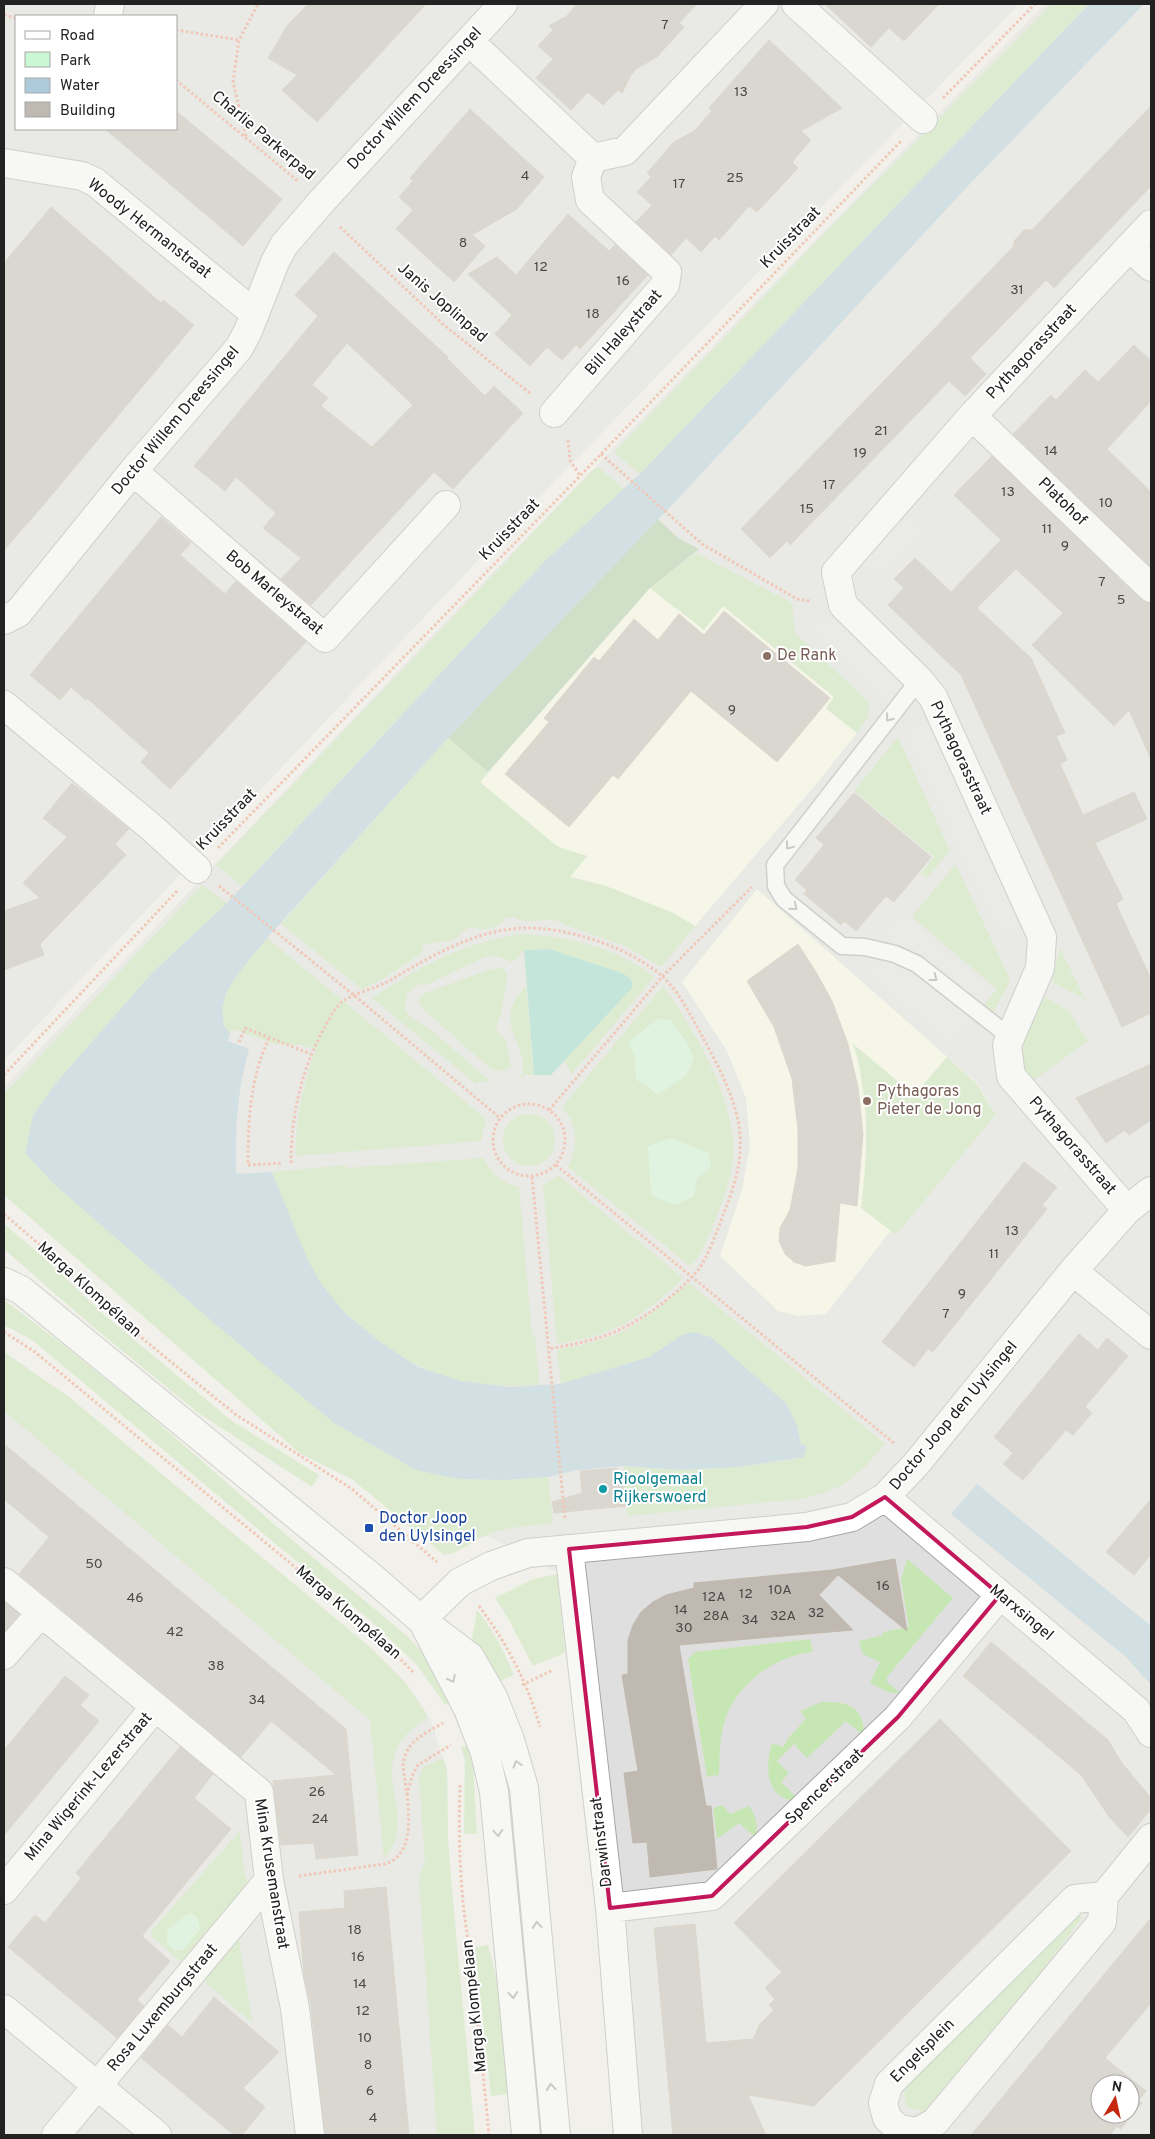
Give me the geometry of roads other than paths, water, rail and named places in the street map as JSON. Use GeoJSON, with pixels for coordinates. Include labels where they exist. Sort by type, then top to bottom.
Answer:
{"type":"FeatureCollection","features":[{"type":"Feature","properties":{"kind":"street","name":"Doctor Willem Dreessingel"},"geometry":{"type":"LineString","coordinates":[[4,620],[18,613],[133,471],[239,348],[274,262],[284,245],[503,4]]}},
{"type":"Feature","properties":{"kind":"street"},"geometry":{"type":"LineString","coordinates":[[469,41],[593,158],[625,151],[764,4]]}},
{"type":"Feature","properties":{"kind":"street"},"geometry":{"type":"LineString","coordinates":[[796,4],[923,119]]}},
{"type":"Feature","properties":{"kind":"street","name":"Bill Haleystraat"},"geometry":{"type":"LineString","coordinates":[[554,413],[665,285],[666,279],[667,272],[590,200],[586,177],[593,158]]}},
{"type":"Feature","properties":{"kind":"street","name":"Woody Hermanstraat"},"geometry":{"type":"LineString","coordinates":[[4,163],[82,176],[95,182],[254,314]]}},
{"type":"Feature","properties":{"kind":"street","name":"Pythagorasstraat"},"geometry":{"type":"LineString","coordinates":[[1128,1210],[1011,1076],[1007,1045],[1040,968],[1042,937],[933,697],[919,680],[843,605],[836,572],[972,416],[1151,224]]}},
{"type":"Feature","properties":{"kind":"street"},"geometry":{"type":"LineString","coordinates":[[1129,247],[1151,267]]}},
{"type":"Feature","properties":{"kind":"street","name":"Platohof"},"geometry":{"type":"LineString","coordinates":[[972,416],[1151,588]]}},
{"type":"Feature","properties":{"kind":"street","name":"Bob Marleystraat"},"geometry":{"type":"LineString","coordinates":[[133,471],[325,638],[446,506]]}},
{"type":"Feature","properties":{"kind":"street"},"geometry":{"type":"LineString","coordinates":[[4,705],[151,827],[197,869]]}},
{"type":"Feature","properties":{"kind":"street","name":"Doctor Joop den Uylsingel"},"geometry":{"type":"LineString","coordinates":[[421,1620],[460,1582],[491,1566],[528,1553],[808,1527],[852,1517],[885,1497],[917,1463],[1073,1271],[1128,1210],[1151,1191]]}},
{"type":"Feature","properties":{"kind":"street"},"geometry":{"type":"LineString","coordinates":[[4,1264],[12,1286],[374,1579],[421,1620],[470,1657],[496,1704],[510,1740],[524,1788],[556,2135]]}},
{"type":"Feature","properties":{"kind":"street"},"geometry":{"type":"LineString","coordinates":[[1073,1271],[1151,1335]]}},
{"type":"Feature","properties":{"kind":"street","name":"Marxsingel"},"geometry":{"type":"LineString","coordinates":[[885,1497],[1136,1710],[1151,1733]]}},
{"type":"Feature","properties":{"kind":"street","name":"Darwinstraat"},"geometry":{"type":"LineString","coordinates":[[569,1549],[610,1908],[628,2135]]}},
{"type":"Feature","properties":{"kind":"street","name":"Mina Krusemanstraat"},"geometry":{"type":"LineString","coordinates":[[4,1582],[259,1792],[269,1880],[295,2008],[310,2135]]}},
{"type":"Feature","properties":{"kind":"street","name":"Spencerstraat"},"geometry":{"type":"LineString","coordinates":[[610,1908],[712,1896],[898,1716],[1000,1595]]}},
{"type":"Feature","properties":{"kind":"street"},"geometry":{"type":"LineString","coordinates":[[4,1655],[41,1613]]}},
{"type":"Feature","properties":{"kind":"street"},"geometry":{"type":"LineString","coordinates":[[421,1620],[468,1709],[485,1753],[494,1792],[526,2135]]}},
{"type":"Feature","properties":{"kind":"street","name":"Mina Wigerink-Lezerstraat"},"geometry":{"type":"LineString","coordinates":[[4,1890],[156,1707]]}},
{"type":"Feature","properties":{"kind":"street"},"geometry":{"type":"LineString","coordinates":[[1104,1896],[1151,1838]]}},
{"type":"Feature","properties":{"kind":"street","name":"Rosa Luxemburgstraat"},"geometry":{"type":"LineString","coordinates":[[56,2135],[269,1880]]}},
{"type":"Feature","properties":{"kind":"street","name":"Engelsplein"},"geometry":{"type":"LineString","coordinates":[[1104,1896],[1102,1922],[935,2122],[918,2132],[899,2129],[887,2118],[883,2103],[889,2084],[1075,1900],[1104,1896]]}},
{"type":"Feature","properties":{"kind":"street"},"geometry":{"type":"LineString","coordinates":[[4,2009],[157,2135]]}},
{"type":"Feature","properties":{"kind":"lane"},"geometry":{"type":"LineString","coordinates":[[919,680],[775,865],[776,886],[784,899],[842,946],[865,947],[887,952],[917,964],[1010,1037]]}},
{"type":"Feature","properties":{"kind":"water"},"geometry":{"type":"Polygon","coordinates":[[[1089,4],[1144,4],[966,188],[674,503],[448,738],[267,938],[238,974],[226,993],[222,1010],[224,1025],[230,1033],[228,1041],[249,1049],[238,1111],[236,1174],[272,1172],[306,1256],[320,1282],[345,1313],[379,1341],[418,1367],[461,1381],[510,1387],[560,1384],[649,1357],[682,1335],[693,1332],[711,1337],[786,1403],[797,1425],[801,1444],[807,1446],[804,1457],[739,1467],[681,1470],[624,1466],[577,1470],[548,1477],[504,1480],[459,1479],[416,1470],[334,1423],[215,1324],[56,1186],[25,1153],[33,1115],[56,1083],[151,974],[227,903],[545,561],[640,474],[1089,4]]]}},
{"type":"Feature","properties":{"kind":"water"},"geometry":{"type":"Polygon","coordinates":[[[977,1484],[1151,1626],[1151,1685],[1126,1657],[951,1514],[977,1484]]]}},
{"type":"Feature","properties":{"kind":"place","name":"De Rank"},"geometry":{"type":"Point","coordinates":[767,656]}},
{"type":"Feature","properties":{"kind":"place","name":"Pythagoras Pieter de Jong"},"geometry":{"type":"Point","coordinates":[867,1101]}},
{"type":"Feature","properties":{"kind":"place","name":"Rioolgemaal Rijkerswoerd"},"geometry":{"type":"Point","coordinates":[603,1489]}},
{"type":"Feature","properties":{"kind":"place","name":"Doctor Joop den Uylsingel"},"geometry":{"type":"Point","coordinates":[369,1528]}}]}
